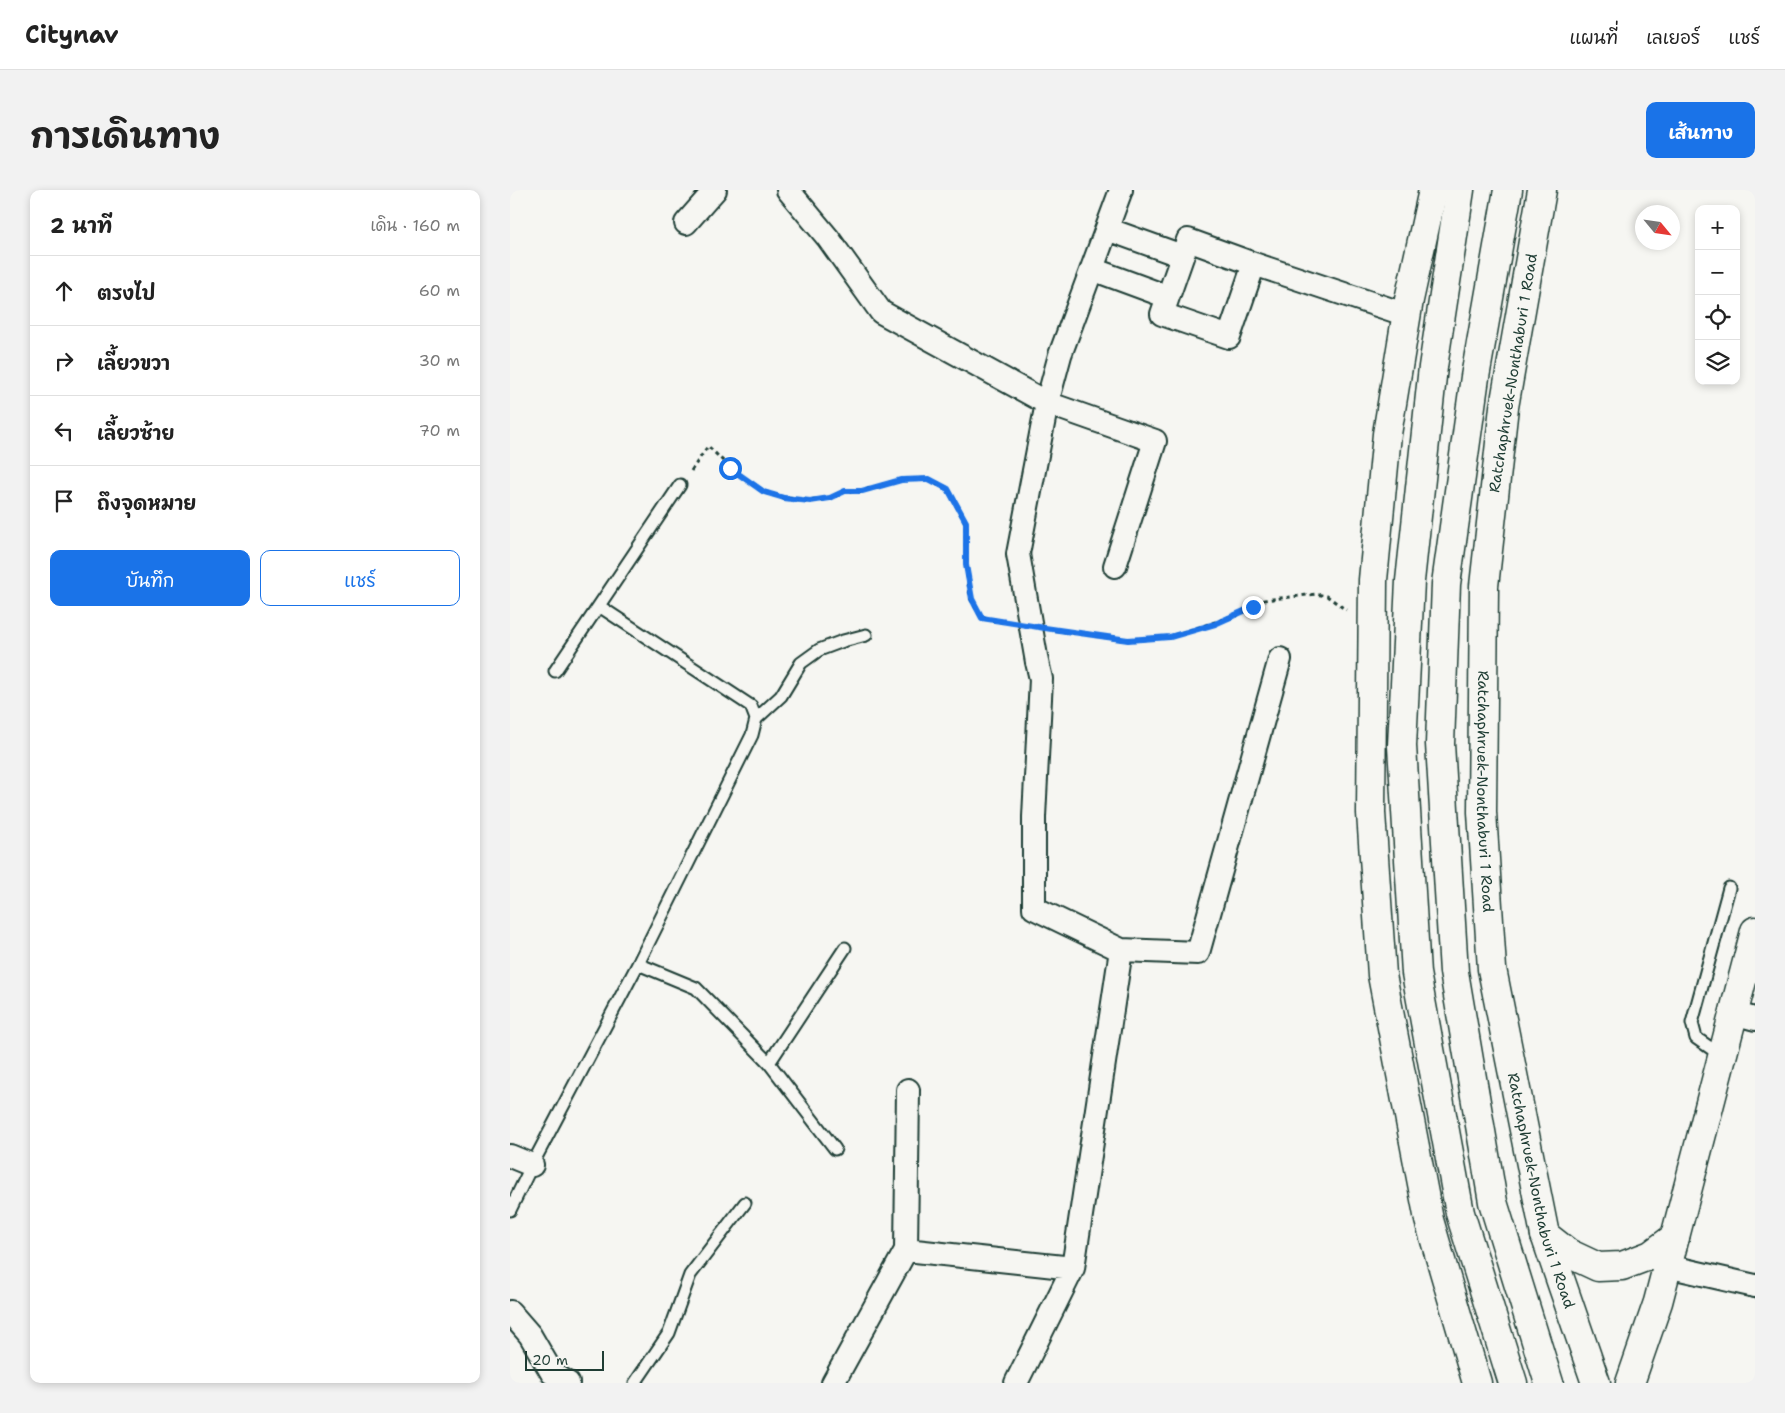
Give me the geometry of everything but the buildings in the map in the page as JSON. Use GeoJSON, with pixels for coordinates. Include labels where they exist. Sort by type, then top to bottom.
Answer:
{"type":"FeatureCollection","features":[{"type":"Feature","properties":{"kind":"street"},"geometry":{"type":"LineString","coordinates":[[686,222],[716,190]]}},
{"type":"Feature","properties":{"kind":"street"},"geometry":{"type":"LineString","coordinates":[[788,190],[828,238],[881,312],[1047,403],[1155,441],[1115,566]]}},
{"type":"Feature","properties":{"kind":"street"},"geometry":{"type":"LineString","coordinates":[[1121,190],[1060,355],[1047,403],[1018,554],[1040,679],[1034,817],[1034,908],[1121,950],[1198,953],[1280,659]]}},
{"type":"Feature","properties":{"kind":"street"},"geometry":{"type":"LineString","coordinates":[[1433,190],[1407,315],[1387,434],[1373,580],[1372,822],[1382,975],[1429,1220],[1477,1383]]}},
{"type":"Feature","properties":{"kind":"street"},"geometry":{"type":"LineString","coordinates":[[1460,190],[1433,367],[1410,581],[1402,746],[1416,973],[1460,1214],[1513,1383]]}},
{"type":"Feature","properties":{"kind":"street"},"geometry":{"type":"LineString","coordinates":[[1508,190],[1475,377],[1446,584],[1440,744],[1454,972],[1493,1202],[1549,1383]]}},
{"type":"Feature","properties":{"kind":"street","name":"Ratchaphruek-Nonthaburi 1 Road"},"geometry":{"type":"LineString","coordinates":[[1542,190],[1504,407],[1484,586],[1482,812],[1492,969],[1545,1235],[1594,1382]]}},
{"type":"Feature","properties":{"kind":"street"},"geometry":{"type":"LineString","coordinates":[[1107,229],[1182,256]]}},
{"type":"Feature","properties":{"kind":"street"},"geometry":{"type":"LineString","coordinates":[[1254,264],[1229,337],[1162,314],[1188,240],[1407,315]]}},
{"type":"Feature","properties":{"kind":"street"},"geometry":{"type":"LineString","coordinates":[[1092,269],[1168,297]]}},
{"type":"Feature","properties":{"kind":"street"},"geometry":{"type":"LineString","coordinates":[[1643,1383],[1658,1302],[1722,1056],[1744,1016],[1755,931]]}},
{"type":"Feature","properties":{"kind":"street"},"geometry":{"type":"LineString","coordinates":[[1016,1383],[1073,1268],[1121,950]]}},
{"type":"Feature","properties":{"kind":"street"},"geometry":{"type":"LineString","coordinates":[[833,1383],[906,1250],[908,1090]]}},
{"type":"Feature","properties":{"kind":"street"},"geometry":{"type":"LineString","coordinates":[[510,1156],[532,1165]]}},
{"type":"Feature","properties":{"kind":"street"},"geometry":{"type":"LineString","coordinates":[[1545,1235],[1568,1253],[1598,1267],[1622,1266],[1652,1256],[1675,1237]]}},
{"type":"Feature","properties":{"kind":"street"},"geometry":{"type":"LineString","coordinates":[[906,1250],[1073,1268]]}},
{"type":"Feature","properties":{"kind":"street"},"geometry":{"type":"LineString","coordinates":[[1667,1266],[1755,1286]]}},
{"type":"Feature","properties":{"kind":"street"},"geometry":{"type":"LineString","coordinates":[[1630,1383],[1658,1302]]}},
{"type":"Feature","properties":{"kind":"street"},"geometry":{"type":"LineString","coordinates":[[510,1312],[530,1335],[552,1373],[568,1383]]}},
{"type":"Feature","properties":{"kind":"lane"},"geometry":{"type":"LineString","coordinates":[[555,671],[680,486]]}},
{"type":"Feature","properties":{"kind":"lane"},"geometry":{"type":"LineString","coordinates":[[599,606],[750,706],[756,719]]}},
{"type":"Feature","properties":{"kind":"lane"},"geometry":{"type":"LineString","coordinates":[[510,1210],[638,964],[752,735],[756,719],[781,696],[801,663],[820,650],[866,635]]}},
{"type":"Feature","properties":{"kind":"lane"},"geometry":{"type":"LineString","coordinates":[[1722,1056],[1696,1038],[1692,1024],[1729,888]]}},
{"type":"Feature","properties":{"kind":"lane"},"geometry":{"type":"LineString","coordinates":[[769,1063],[845,948]]}},
{"type":"Feature","properties":{"kind":"lane"},"geometry":{"type":"LineString","coordinates":[[638,964],[696,988],[769,1063],[835,1149]]}},
{"type":"Feature","properties":{"kind":"lane"},"geometry":{"type":"LineString","coordinates":[[635,1383],[670,1333],[690,1275],[745,1203]]}},
{"type":"Feature","properties":{"kind":"path"},"geometry":{"type":"LineString","coordinates":[[680,486],[708,446],[737,473],[764,492],[784,498],[810,501],[830,498],[845,491],[862,491],[901,480],[929,479],[948,489],[966,522],[966,565],[972,599],[982,618],[1008,623]]}},
{"type":"Feature","properties":{"kind":"path"},"geometry":{"type":"LineString","coordinates":[[1052,629],[1128,640],[1170,637],[1230,618],[1264,600],[1316,594],[1327,596],[1349,612]]}},
{"type":"Feature","properties":{"kind":"route"},"geometry":{"type":"LineString","coordinates":[[730,468],[764,492],[784,498],[810,501],[830,498],[845,491],[862,491],[901,480],[929,479],[948,489],[966,522],[966,565],[972,599],[982,618],[1128,640],[1170,637],[1215,624],[1253,607]]}}]}
